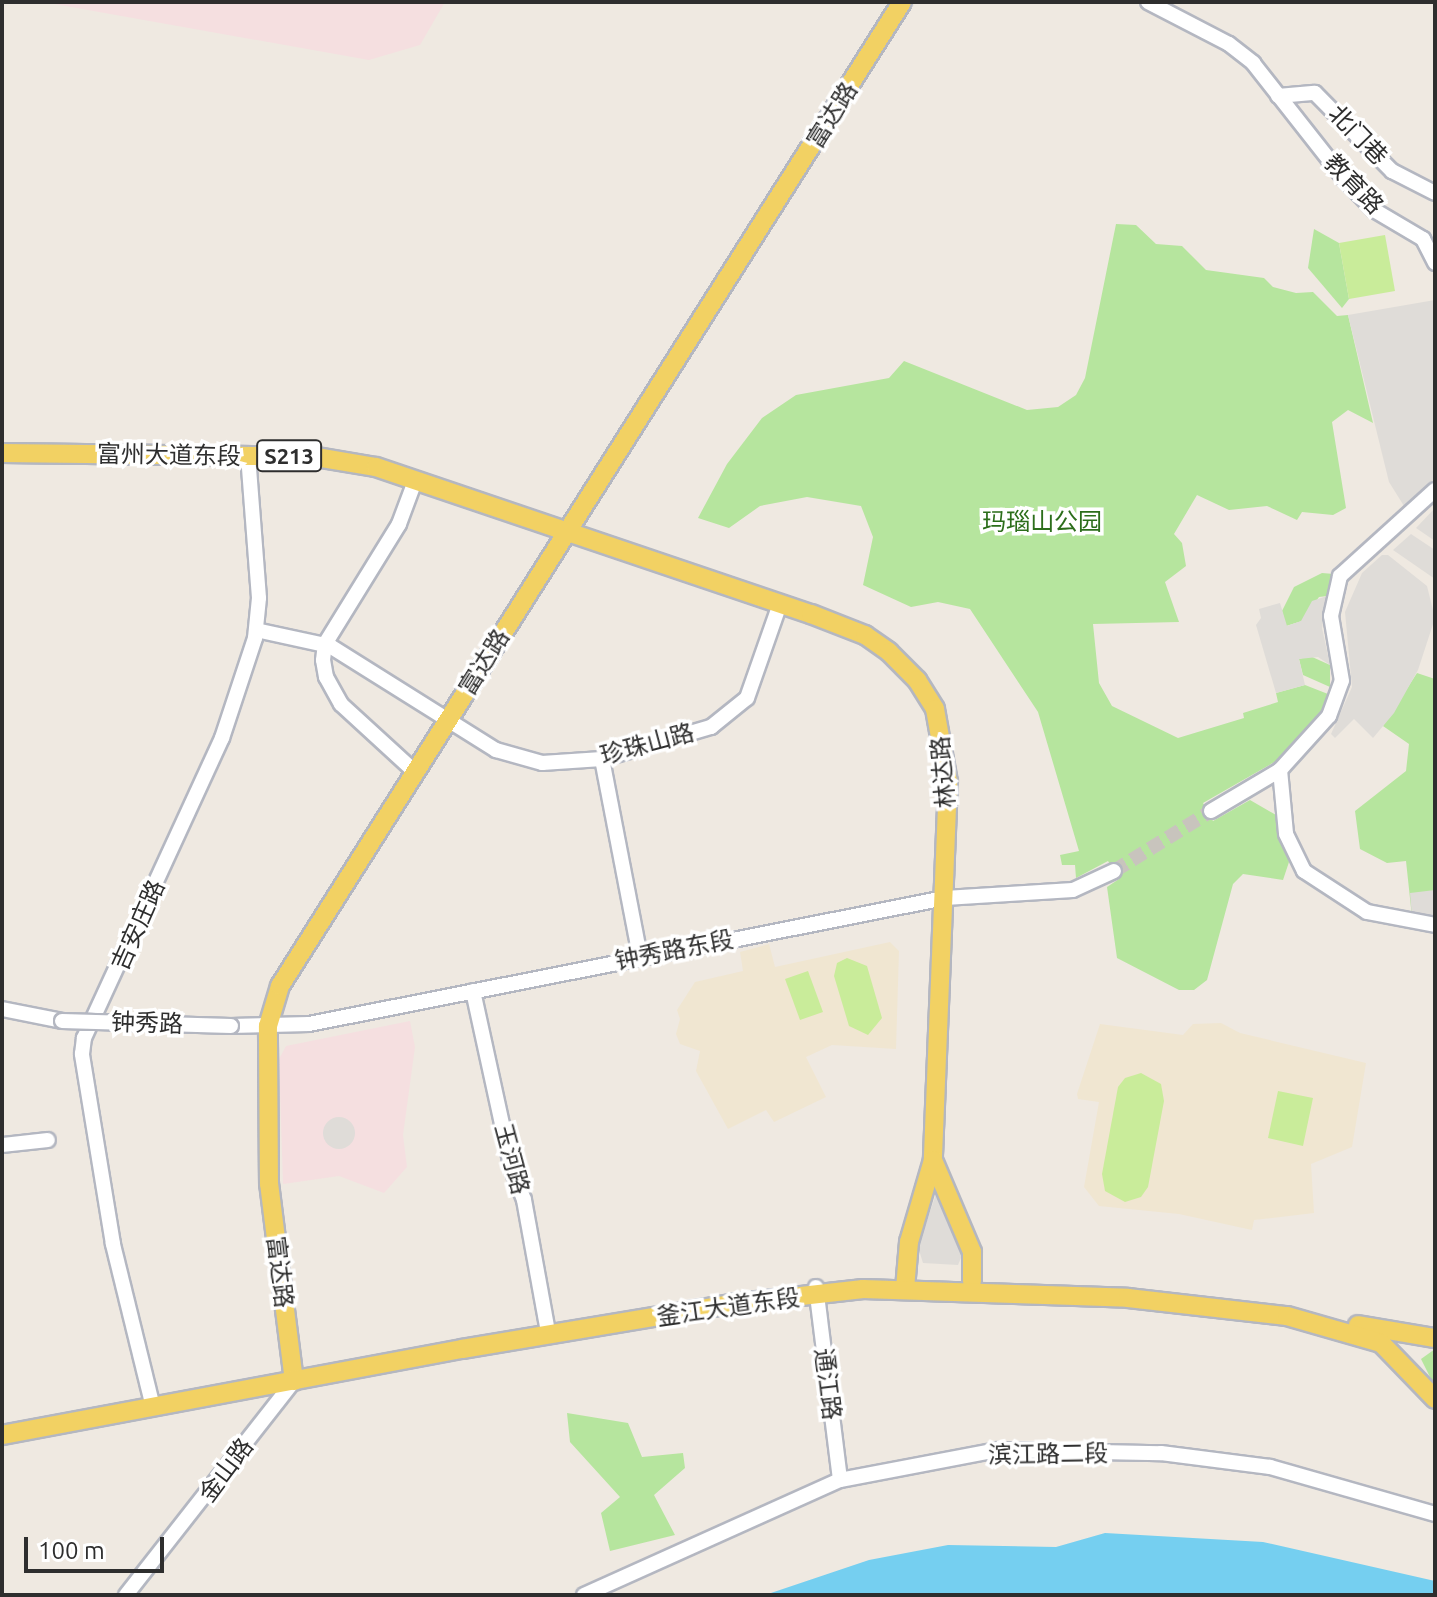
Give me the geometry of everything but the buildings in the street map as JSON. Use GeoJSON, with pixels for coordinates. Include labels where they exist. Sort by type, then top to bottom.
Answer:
{"type":"FeatureCollection","features":[{"type":"Feature","properties":{"kind":"main road","name":"富达路"},"geometry":{"type":"LineString","coordinates":[[293,1376],[269,1184],[268,1026],[280,986],[302,944],[902,2]]}},
{"type":"Feature","properties":{"kind":"main road","name":"富州大道东段"},"geometry":{"type":"LineString","coordinates":[[2,453],[316,457],[376,467],[564,535]]}},
{"type":"Feature","properties":{"kind":"main road","name":"林达路"},"geometry":{"type":"LineString","coordinates":[[564,535],[780,604],[865,635],[917,680],[935,709],[948,782],[933,1160]]}},
{"type":"Feature","properties":{"kind":"main road"},"geometry":{"type":"LineString","coordinates":[[933,1160],[972,1252],[972,1281]]}},
{"type":"Feature","properties":{"kind":"main road"},"geometry":{"type":"LineString","coordinates":[[905,1285],[909,1242],[933,1160]]}},
{"type":"Feature","properties":{"kind":"main road","name":"釜江大道东段"},"geometry":{"type":"LineString","coordinates":[[2,1435],[547,1327],[816,1291],[972,1281],[1281,1308],[1429,1337]]}},
{"type":"Feature","properties":{"kind":"main road","name":"釜江大道东段"},"geometry":{"type":"LineString","coordinates":[[905,1285],[1127,1298],[1287,1316],[1381,1343],[1435,1399]]}},
{"type":"Feature","properties":{"kind":"main road","name":"釜江大道东段"},"geometry":{"type":"LineString","coordinates":[[2,1426],[816,1291]]}},
{"type":"Feature","properties":{"kind":"main road"},"geometry":{"type":"LineString","coordinates":[[1416,1379],[1408,1348],[1429,1337]]}},
{"type":"Feature","properties":{"kind":"street","name":"教育路"},"geometry":{"type":"LineString","coordinates":[[1148,2],[1229,44],[1278,96],[1345,180],[1374,210],[1423,239],[1435,263]]}},
{"type":"Feature","properties":{"kind":"street","name":"北门巷"},"geometry":{"type":"LineString","coordinates":[[1278,96],[1315,93],[1392,171],[1435,193]]}},
{"type":"Feature","properties":{"kind":"street","name":"吉安庄路"},"geometry":{"type":"LineString","coordinates":[[151,1399],[116,1259],[82,1054],[84,1038],[222,738],[256,630],[259,598],[248,456]]}},
{"type":"Feature","properties":{"kind":"street"},"geometry":{"type":"LineString","coordinates":[[414,771],[341,704],[326,677],[325,644],[399,524],[415,481]]}},
{"type":"Feature","properties":{"kind":"street"},"geometry":{"type":"LineString","coordinates":[[1211,811],[1280,770],[1338,699],[1341,662],[1331,616],[1340,576],[1435,490]]}},
{"type":"Feature","properties":{"kind":"street","name":"珍珠山路"},"geometry":{"type":"LineString","coordinates":[[325,644],[496,750],[542,763],[602,759],[711,727],[747,698],[780,604]]}},
{"type":"Feature","properties":{"kind":"street"},"geometry":{"type":"LineString","coordinates":[[256,630],[325,644]]}},
{"type":"Feature","properties":{"kind":"street"},"geometry":{"type":"LineString","coordinates":[[602,759],[640,956]]}},
{"type":"Feature","properties":{"kind":"street"},"geometry":{"type":"LineString","coordinates":[[1280,770],[1286,834],[1304,871],[1367,912],[1435,925]]}},
{"type":"Feature","properties":{"kind":"street","name":"钟秀路东段"},"geometry":{"type":"LineString","coordinates":[[231,1026],[309,1024],[945,898],[1053,893],[1114,871]]}},
{"type":"Feature","properties":{"kind":"street","name":"玉河路"},"geometry":{"type":"LineString","coordinates":[[473,991],[512,1170],[524,1200],[547,1327]]}},
{"type":"Feature","properties":{"kind":"street","name":"钟秀路"},"geometry":{"type":"LineString","coordinates":[[2,1009],[62,1021],[231,1026]]}},
{"type":"Feature","properties":{"kind":"street"},"geometry":{"type":"LineString","coordinates":[[2,1145],[48,1140]]}},
{"type":"Feature","properties":{"kind":"street","name":"通江路"},"geometry":{"type":"LineString","coordinates":[[816,1291],[840,1480]]}},
{"type":"Feature","properties":{"kind":"street","name":"金山路"},"geometry":{"type":"LineString","coordinates":[[126,1595],[293,1376]]}},
{"type":"Feature","properties":{"kind":"street","name":"滨江路二段"},"geometry":{"type":"LineString","coordinates":[[584,1595],[840,1480],[998,1450],[1161,1453],[1270,1467],[1435,1514]]}},
{"type":"Feature","properties":{"kind":"shaded area"},"geometry":{"type":"Polygon","coordinates":[[[43,2],[445,2],[420,45],[369,60],[43,2]]]}},
{"type":"Feature","properties":{"kind":"shaded area"},"geometry":{"type":"Polygon","coordinates":[[[1435,300],[1435,478],[1404,506],[1389,482],[1348,315],[1435,300]]]}},
{"type":"Feature","properties":{"kind":"shaded area"},"geometry":{"type":"Polygon","coordinates":[[[1435,508],[1435,541],[1416,528],[1435,508]]]}},
{"type":"Feature","properties":{"kind":"shaded area"},"geometry":{"type":"Polygon","coordinates":[[[1411,534],[1435,550],[1435,579],[1393,550],[1411,534]]]}},
{"type":"Feature","properties":{"kind":"shaded area"},"geometry":{"type":"Polygon","coordinates":[[[1382,555],[1388,555],[1427,586],[1435,618],[1418,670],[1394,713],[1373,738],[1354,719],[1335,738],[1331,734],[1352,687],[1345,612],[1362,573],[1382,555]]]}},
{"type":"Feature","properties":{"kind":"shaded area"},"geometry":{"type":"Polygon","coordinates":[[[1327,596],[1322,628],[1330,665],[1318,657],[1299,659],[1305,685],[1276,693],[1256,625],[1261,618],[1259,609],[1280,603],[1287,626],[1301,621],[1312,601],[1327,596]]]}},
{"type":"Feature","properties":{"kind":"shaded area"},"geometry":{"type":"Polygon","coordinates":[[[1435,890],[1435,918],[1412,917],[1410,893],[1435,890]]]}},
{"type":"Feature","properties":{"kind":"shaded area"},"geometry":{"type":"Polygon","coordinates":[[[890,942],[899,951],[896,1049],[832,1045],[806,1057],[826,1097],[774,1122],[766,1110],[728,1129],[696,1071],[700,1051],[680,1044],[676,1034],[680,1019],[677,1010],[695,982],[743,971],[740,952],[769,944],[775,967],[890,942]]]}},
{"type":"Feature","properties":{"kind":"shaded area"},"geometry":{"type":"Polygon","coordinates":[[[410,1021],[415,1047],[403,1135],[407,1167],[384,1193],[339,1176],[283,1184],[279,1059],[286,1046],[410,1021]]]}},
{"type":"Feature","properties":{"kind":"shaded area"},"geometry":{"type":"Polygon","coordinates":[[[1221,1023],[1240,1033],[1366,1063],[1352,1147],[1311,1164],[1314,1213],[1254,1220],[1252,1230],[1179,1214],[1099,1206],[1084,1187],[1099,1102],[1078,1099],[1077,1094],[1100,1024],[1183,1035],[1193,1024],[1221,1023]]]}},
{"type":"Feature","properties":{"kind":"shaded area"},"geometry":{"type":"Polygon","coordinates":[[[339,1117],[350,1122],[355,1133],[350,1144],[339,1149],[328,1144],[323,1133],[328,1122],[339,1117]]]}},
{"type":"Feature","properties":{"kind":"shaded area"},"geometry":{"type":"Polygon","coordinates":[[[937,1191],[963,1253],[958,1265],[923,1263],[918,1247],[937,1191]]]}},
{"type":"Feature","properties":{"kind":"green space","name":"玛瑙山公园"},"geometry":{"type":"Polygon","coordinates":[[[1116,224],[1136,225],[1156,244],[1182,246],[1206,270],[1264,278],[1273,287],[1296,293],[1313,292],[1337,316],[1348,315],[1373,423],[1348,410],[1332,422],[1346,508],[1333,515],[1302,512],[1297,520],[1267,506],[1229,510],[1197,495],[1174,534],[1182,543],[1186,566],[1165,582],[1179,622],[1093,624],[1099,683],[1112,706],[1178,738],[1244,718],[1243,713],[1278,702],[1276,693],[1305,685],[1328,694],[1317,721],[1278,760],[1203,803],[1213,821],[1250,800],[1276,815],[1289,862],[1283,880],[1243,874],[1233,884],[1207,980],[1194,990],[1179,990],[1117,958],[1107,887],[1119,879],[1108,861],[1076,878],[1075,865],[1062,865],[1060,855],[1079,851],[1038,712],[970,609],[938,602],[911,607],[863,585],[873,537],[861,506],[807,497],[760,506],[729,528],[698,518],[727,464],[762,418],[796,395],[889,378],[904,361],[1027,410],[1058,407],[1076,395],[1085,378],[1116,224]]]}},
{"type":"Feature","properties":{"kind":"green space"},"geometry":{"type":"Polygon","coordinates":[[[1314,229],[1339,243],[1349,299],[1342,308],[1308,268],[1314,229]]]}},
{"type":"Feature","properties":{"kind":"green space"},"geometry":{"type":"Polygon","coordinates":[[[1385,235],[1395,291],[1349,299],[1339,243],[1385,235]]]}},
{"type":"Feature","properties":{"kind":"green space"},"geometry":{"type":"Polygon","coordinates":[[[1322,573],[1334,574],[1327,596],[1319,597],[1302,621],[1286,626],[1282,611],[1294,587],[1322,573]]]}},
{"type":"Feature","properties":{"kind":"green space"},"geometry":{"type":"Polygon","coordinates":[[[1310,656],[1330,665],[1330,687],[1303,675],[1299,659],[1310,656]]]}},
{"type":"Feature","properties":{"kind":"green space"},"geometry":{"type":"Polygon","coordinates":[[[1417,673],[1435,679],[1435,918],[1412,917],[1406,861],[1387,863],[1360,849],[1355,811],[1406,771],[1409,744],[1383,726],[1417,673]]]}},
{"type":"Feature","properties":{"kind":"green space"},"geometry":{"type":"Polygon","coordinates":[[[847,958],[867,966],[882,1018],[868,1035],[849,1026],[834,976],[837,963],[847,958]]]}},
{"type":"Feature","properties":{"kind":"green space"},"geometry":{"type":"Polygon","coordinates":[[[808,971],[823,1012],[800,1020],[785,979],[808,971]]]}},
{"type":"Feature","properties":{"kind":"green space"},"geometry":{"type":"Polygon","coordinates":[[[1141,1073],[1161,1084],[1164,1101],[1148,1187],[1141,1197],[1125,1202],[1105,1191],[1102,1174],[1118,1087],[1125,1078],[1141,1073]]]}},
{"type":"Feature","properties":{"kind":"green space"},"geometry":{"type":"Polygon","coordinates":[[[1278,1091],[1313,1098],[1303,1146],[1268,1138],[1278,1091]]]}},
{"type":"Feature","properties":{"kind":"green space"},"geometry":{"type":"Polygon","coordinates":[[[1435,1349],[1435,1387],[1421,1359],[1435,1349]]]}},
{"type":"Feature","properties":{"kind":"green space"},"geometry":{"type":"Polygon","coordinates":[[[567,1413],[628,1423],[642,1457],[683,1453],[685,1468],[654,1495],[675,1535],[610,1551],[601,1513],[620,1497],[570,1442],[567,1413]]]}},
{"type":"Feature","properties":{"kind":"water"},"geometry":{"type":"Polygon","coordinates":[[[1105,1533],[1263,1542],[1435,1581],[1435,1595],[765,1595],[869,1560],[948,1545],[1056,1547],[1105,1533]]]}},
{"type":"Feature","properties":{"kind":"tunnel"},"geometry":{"type":"LineString","coordinates":[[1114,871],[1211,811]]}}]}
